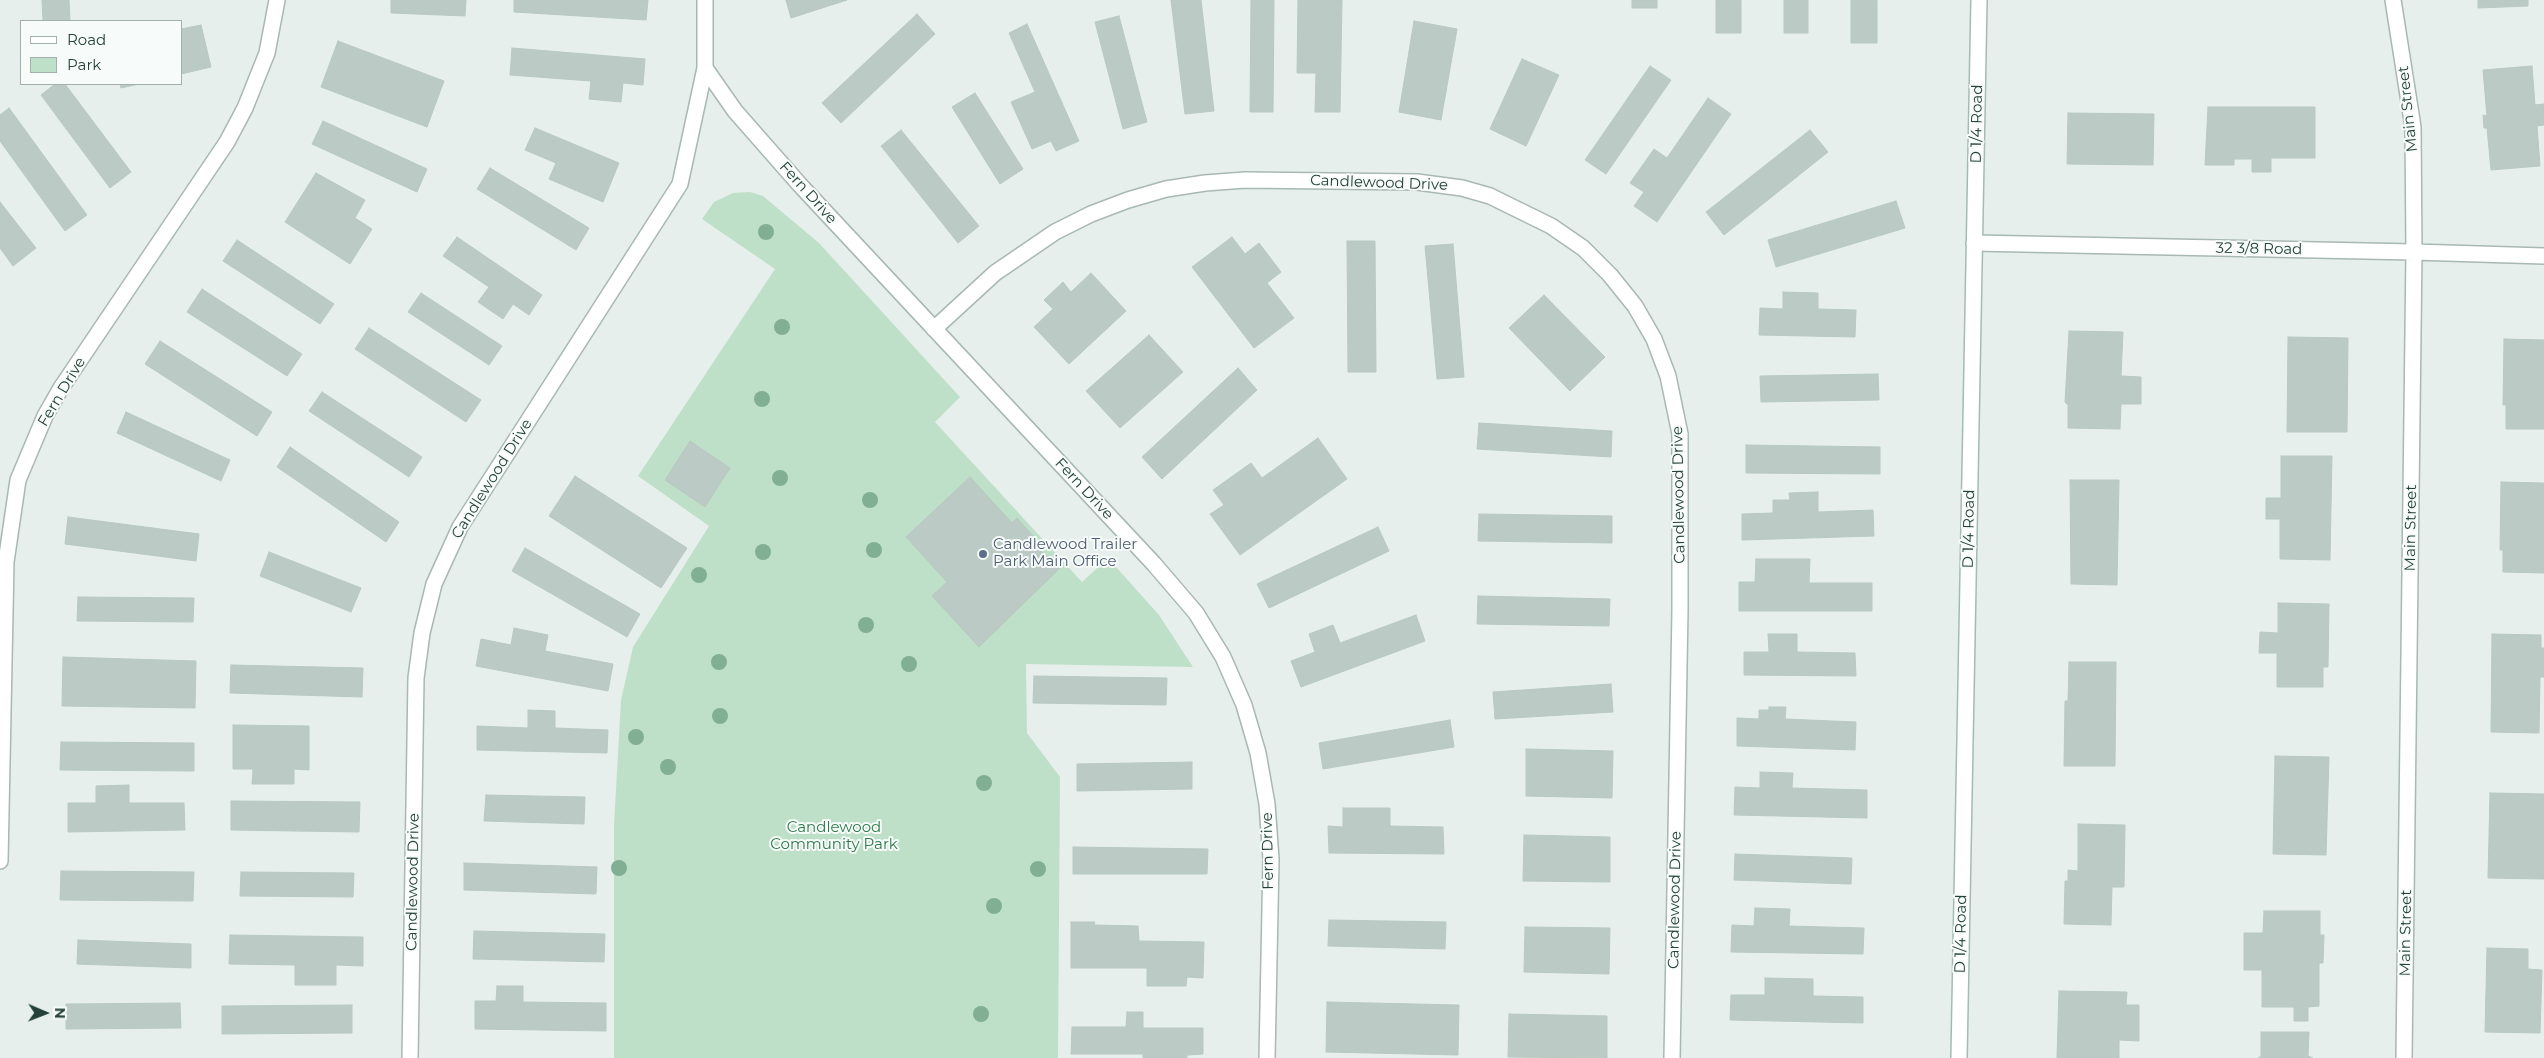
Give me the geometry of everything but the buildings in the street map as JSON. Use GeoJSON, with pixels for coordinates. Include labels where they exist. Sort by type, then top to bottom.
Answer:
{"type":"FeatureCollection","features":[{"type":"Feature","properties":{"kind":"street","name":"Fern Drive"},"geometry":{"type":"LineString","coordinates":[[0,861],[6,562],[18,480],[44,416],[61,388],[227,142],[245,108],[267,53],[277,0]]}},
{"type":"Feature","properties":{"kind":"street","name":"Candlewood Drive"},"geometry":{"type":"LineString","coordinates":[[410,1058],[416,678],[422,633],[434,584],[460,528],[680,184],[705,68],[704,0]]}},
{"type":"Feature","properties":{"kind":"street","name":"D 1/4 Road"},"geometry":{"type":"LineString","coordinates":[[1959,1058],[1979,0]]}},
{"type":"Feature","properties":{"kind":"street","name":"Main Street"},"geometry":{"type":"LineString","coordinates":[[2393,0],[2413,127],[2414,252],[2404,1058]]}},
{"type":"Feature","properties":{"kind":"street","name":"Fern Drive"},"geometry":{"type":"LineString","coordinates":[[705,68],[735,111],[800,185],[1154,564],[1196,613],[1223,657],[1244,705],[1258,753],[1267,804],[1271,859],[1267,1058]]}},
{"type":"Feature","properties":{"kind":"street","name":"Candlewood Drive"},"geometry":{"type":"LineString","coordinates":[[934,329],[995,274],[1055,232],[1091,214],[1128,200],[1166,189],[1206,183],[1245,180],[1416,182],[1462,188],[1490,196],[1551,226],[1583,248],[1610,275],[1635,306],[1654,340],[1668,376],[1680,434],[1680,620],[1672,1058]]}},
{"type":"Feature","properties":{"kind":"street","name":"32 3/8 Road"},"geometry":{"type":"LineString","coordinates":[[1974,243],[2544,256]]}},
{"type":"Feature","properties":{"kind":"green space","name":"Candlewood Community Park"},"geometry":{"type":"Polygon","coordinates":[[[750,192],[763,196],[819,243],[960,397],[935,422],[1082,582],[1108,558],[1159,615],[1193,667],[1026,664],[1027,733],[1060,777],[1058,1058],[614,1058],[614,825],[621,700],[633,647],[709,526],[638,476],[775,269],[702,219],[714,202],[733,193],[750,192]]]}},
{"type":"Feature","properties":{"kind":"place","name":"Candlewood Trailer Park Main Office"},"geometry":{"type":"Point","coordinates":[983,554]}}]}
